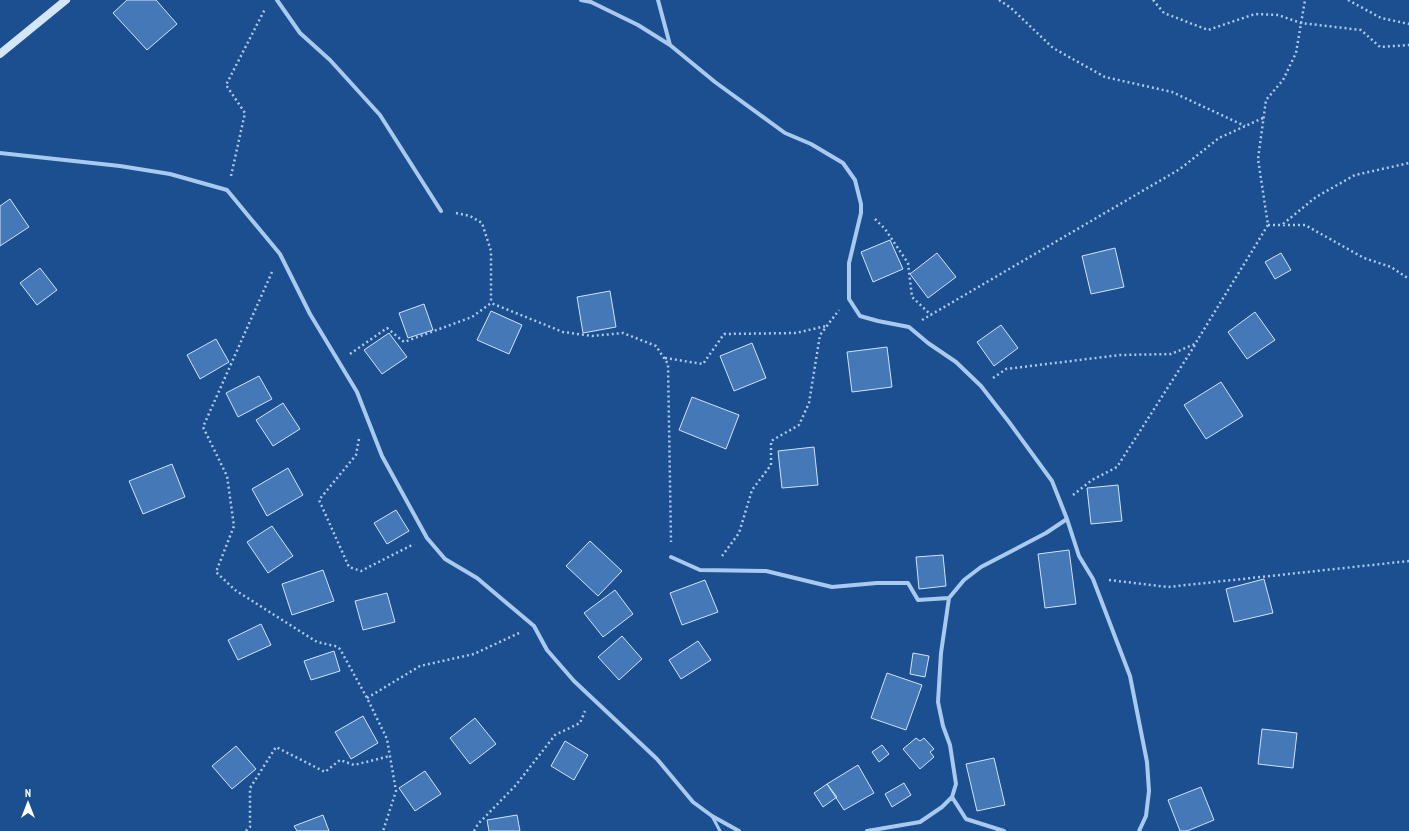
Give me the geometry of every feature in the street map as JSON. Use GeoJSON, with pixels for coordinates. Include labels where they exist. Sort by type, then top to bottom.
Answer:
{"type":"FeatureCollection","features":[{"type":"Feature","properties":{"kind":"main road"},"geometry":{"type":"LineString","coordinates":[[0,54],[66,0]]}},
{"type":"Feature","properties":{"kind":"street"},"geometry":{"type":"LineString","coordinates":[[277,0],[300,33],[330,60],[380,115],[442,211]]}},
{"type":"Feature","properties":{"kind":"street"},"geometry":{"type":"LineString","coordinates":[[581,0],[591,2],[638,24],[670,45],[715,82],[785,133],[811,144],[843,163],[855,180],[861,204],[861,213],[849,263],[849,299],[860,316],[909,327],[928,343],[956,362],[981,386],[1014,428],[1052,481],[1067,519],[1079,556],[1093,578],[1130,676],[1147,762],[1149,791],[1146,816],[1138,831]]}},
{"type":"Feature","properties":{"kind":"street"},"geometry":{"type":"LineString","coordinates":[[658,0],[670,45]]}},
{"type":"Feature","properties":{"kind":"street"},"geometry":{"type":"LineString","coordinates":[[0,153],[120,166],[170,174],[227,190],[280,254],[310,314],[357,392],[382,456],[428,538],[445,560],[477,578],[534,626],[547,650],[591,697],[657,759],[693,802],[712,816],[739,831]]}},
{"type":"Feature","properties":{"kind":"street"},"geometry":{"type":"LineString","coordinates":[[867,831],[920,822],[942,808],[952,797],[956,784],[950,745],[943,726],[938,702],[941,653],[949,598],[964,580],[981,566],[1046,533],[1067,519]]}},
{"type":"Feature","properties":{"kind":"street"},"geometry":{"type":"LineString","coordinates":[[671,557],[700,570],[766,571],[832,587],[877,583],[908,583],[918,600],[949,598]]}},
{"type":"Feature","properties":{"kind":"street"},"geometry":{"type":"LineString","coordinates":[[952,797],[966,819],[1004,831]]}},
{"type":"Feature","properties":{"kind":"lane"},"geometry":{"type":"LineString","coordinates":[[712,816],[720,831]]}},
{"type":"Feature","properties":{"kind":"path"},"geometry":{"type":"LineString","coordinates":[[999,0],[1011,8],[1053,48],[1106,77],[1172,92],[1246,126]]}},
{"type":"Feature","properties":{"kind":"path"},"geometry":{"type":"LineString","coordinates":[[1153,0],[1164,12],[1208,30],[1254,14],[1278,15],[1301,23],[1361,30],[1380,47],[1409,46]]}},
{"type":"Feature","properties":{"kind":"path"},"geometry":{"type":"LineString","coordinates":[[1061,505],[1092,480],[1117,467],[1195,344],[1268,224],[1258,159],[1263,118],[1266,100],[1283,80],[1296,53],[1305,0]]}},
{"type":"Feature","properties":{"kind":"path"},"geometry":{"type":"LineString","coordinates":[[1348,0],[1381,18],[1409,24]]}},
{"type":"Feature","properties":{"kind":"path"},"geometry":{"type":"LineString","coordinates":[[227,190],[245,113],[226,85],[266,7]]}},
{"type":"Feature","properties":{"kind":"path"},"geometry":{"type":"LineString","coordinates":[[909,327],[1180,170],[1219,138],[1263,118]]}},
{"type":"Feature","properties":{"kind":"path"},"geometry":{"type":"LineString","coordinates":[[1282,224],[1316,197],[1355,175],[1409,163]]}},
{"type":"Feature","properties":{"kind":"path"},"geometry":{"type":"LineString","coordinates":[[861,204],[885,229],[908,263],[912,297],[931,315]]}},
{"type":"Feature","properties":{"kind":"path"},"geometry":{"type":"LineString","coordinates":[[442,211],[470,216],[482,223],[491,251],[491,303]]}},
{"type":"Feature","properties":{"kind":"path"},"geometry":{"type":"LineString","coordinates":[[1268,224],[1305,225],[1364,258],[1391,267],[1409,279]]}},
{"type":"Feature","properties":{"kind":"path"},"geometry":{"type":"LineString","coordinates":[[280,254],[203,427],[227,476],[234,526],[216,572],[236,590],[317,642],[335,646],[340,649],[367,698],[387,739],[396,791],[383,831]]}},
{"type":"Feature","properties":{"kind":"path"},"geometry":{"type":"LineString","coordinates":[[711,570],[739,533],[752,490],[771,466],[771,442],[799,425],[809,403],[820,335],[849,299]]}},
{"type":"Feature","properties":{"kind":"path"},"geometry":{"type":"LineString","coordinates":[[491,303],[563,332],[592,336],[623,333],[656,346],[668,364],[671,557]]}},
{"type":"Feature","properties":{"kind":"path"},"geometry":{"type":"LineString","coordinates":[[339,362],[387,328],[404,342],[472,317],[491,303]]}},
{"type":"Feature","properties":{"kind":"path"},"geometry":{"type":"LineString","coordinates":[[664,358],[703,364],[724,334],[796,333],[827,326]]}},
{"type":"Feature","properties":{"kind":"path"},"geometry":{"type":"LineString","coordinates":[[981,386],[1006,369],[1120,355],[1171,354],[1195,344]]}},
{"type":"Feature","properties":{"kind":"path"},"geometry":{"type":"LineString","coordinates":[[359,436],[356,455],[319,500],[349,567],[361,572],[428,538]]}},
{"type":"Feature","properties":{"kind":"path"},"geometry":{"type":"LineString","coordinates":[[1093,578],[1168,587],[1409,561]]}},
{"type":"Feature","properties":{"kind":"path"},"geometry":{"type":"LineString","coordinates":[[367,698],[420,666],[474,654],[534,626]]}},
{"type":"Feature","properties":{"kind":"path"},"geometry":{"type":"LineString","coordinates":[[474,831],[478,824],[516,785],[555,735],[580,723],[591,697]]}},
{"type":"Feature","properties":{"kind":"path"},"geometry":{"type":"LineString","coordinates":[[246,831],[250,826],[250,788],[276,748],[325,772],[340,760],[354,765],[390,756]]}},
{"type":"Feature","properties":{"kind":"building"},"geometry":{"type":"Polygon","coordinates":[[[127,0],[156,0],[177,24],[147,50],[113,13],[127,0]]]}},
{"type":"Feature","properties":{"kind":"building"},"geometry":{"type":"Polygon","coordinates":[[[10,199],[29,227],[0,246],[0,206],[10,199]]]}},
{"type":"Feature","properties":{"kind":"building"},"geometry":{"type":"Polygon","coordinates":[[[890,240],[903,269],[873,282],[861,252],[890,240]]]}},
{"type":"Feature","properties":{"kind":"building"},"geometry":{"type":"Polygon","coordinates":[[[1115,248],[1124,287],[1091,294],[1082,256],[1115,248]]]}},
{"type":"Feature","properties":{"kind":"building"},"geometry":{"type":"Polygon","coordinates":[[[937,253],[956,277],[928,298],[910,274],[937,253]]]}},
{"type":"Feature","properties":{"kind":"building"},"geometry":{"type":"Polygon","coordinates":[[[1281,253],[1291,270],[1275,279],[1265,262],[1281,253]]]}},
{"type":"Feature","properties":{"kind":"building"},"geometry":{"type":"Polygon","coordinates":[[[40,268],[57,290],[37,305],[20,283],[40,268]]]}},
{"type":"Feature","properties":{"kind":"building"},"geometry":{"type":"Polygon","coordinates":[[[610,291],[616,327],[583,333],[577,297],[610,291]]]}},
{"type":"Feature","properties":{"kind":"building"},"geometry":{"type":"Polygon","coordinates":[[[424,304],[433,330],[408,338],[399,313],[424,304]]]}},
{"type":"Feature","properties":{"kind":"building"},"geometry":{"type":"Polygon","coordinates":[[[491,311],[522,325],[509,354],[477,340],[491,311]]]}},
{"type":"Feature","properties":{"kind":"building"},"geometry":{"type":"Polygon","coordinates":[[[1255,312],[1275,340],[1247,359],[1228,332],[1255,312]]]}},
{"type":"Feature","properties":{"kind":"building"},"geometry":{"type":"Polygon","coordinates":[[[1001,325],[1018,348],[994,366],[977,342],[1001,325]]]}},
{"type":"Feature","properties":{"kind":"building"},"geometry":{"type":"Polygon","coordinates":[[[389,333],[407,357],[382,374],[364,350],[389,333]]]}},
{"type":"Feature","properties":{"kind":"building"},"geometry":{"type":"Polygon","coordinates":[[[216,339],[229,362],[200,379],[187,355],[216,339]]]}},
{"type":"Feature","properties":{"kind":"building"},"geometry":{"type":"Polygon","coordinates":[[[752,343],[766,378],[734,391],[720,356],[752,343]]]}},
{"type":"Feature","properties":{"kind":"building"},"geometry":{"type":"Polygon","coordinates":[[[887,347],[892,387],[852,392],[847,352],[887,347]]]}},
{"type":"Feature","properties":{"kind":"building"},"geometry":{"type":"Polygon","coordinates":[[[259,376],[272,399],[238,417],[226,393],[259,376]]]}},
{"type":"Feature","properties":{"kind":"building"},"geometry":{"type":"Polygon","coordinates":[[[1221,382],[1243,416],[1206,439],[1184,405],[1221,382]]]}},
{"type":"Feature","properties":{"kind":"building"},"geometry":{"type":"Polygon","coordinates":[[[692,397],[739,415],[726,449],[679,430],[692,397]]]}},
{"type":"Feature","properties":{"kind":"building"},"geometry":{"type":"Polygon","coordinates":[[[283,403],[300,429],[273,446],[256,420],[283,403]]]}},
{"type":"Feature","properties":{"kind":"building"},"geometry":{"type":"Polygon","coordinates":[[[814,447],[818,485],[782,488],[778,451],[814,447]]]}},
{"type":"Feature","properties":{"kind":"building"},"geometry":{"type":"Polygon","coordinates":[[[172,464],[185,497],[143,514],[129,481],[172,464]]]}},
{"type":"Feature","properties":{"kind":"building"},"geometry":{"type":"Polygon","coordinates":[[[288,468],[303,495],[267,516],[252,489],[288,468]]]}},
{"type":"Feature","properties":{"kind":"building"},"geometry":{"type":"Polygon","coordinates":[[[1118,485],[1122,521],[1091,524],[1087,488],[1118,485]]]}},
{"type":"Feature","properties":{"kind":"building"},"geometry":{"type":"Polygon","coordinates":[[[396,510],[409,531],[387,544],[374,523],[396,510]]]}},
{"type":"Feature","properties":{"kind":"building"},"geometry":{"type":"Polygon","coordinates":[[[272,526],[293,556],[268,573],[247,542],[272,526]]]}},
{"type":"Feature","properties":{"kind":"building"},"geometry":{"type":"Polygon","coordinates":[[[590,541],[622,571],[598,596],[566,566],[590,541]]]}},
{"type":"Feature","properties":{"kind":"building"},"geometry":{"type":"Polygon","coordinates":[[[1069,550],[1076,604],[1045,608],[1038,554],[1069,550]]]}},
{"type":"Feature","properties":{"kind":"building"},"geometry":{"type":"Polygon","coordinates":[[[943,555],[946,586],[919,589],[916,557],[943,555]]]}},
{"type":"Feature","properties":{"kind":"building"},"geometry":{"type":"Polygon","coordinates":[[[323,570],[334,601],[292,615],[282,584],[323,570]]]}},
{"type":"Feature","properties":{"kind":"building"},"geometry":{"type":"Polygon","coordinates":[[[1264,579],[1273,613],[1234,622],[1226,589],[1264,579]]]}},
{"type":"Feature","properties":{"kind":"building"},"geometry":{"type":"Polygon","coordinates":[[[705,580],[718,612],[682,625],[670,593],[705,580]]]}},
{"type":"Feature","properties":{"kind":"building"},"geometry":{"type":"Polygon","coordinates":[[[615,590],[633,614],[603,637],[584,613],[615,590]]]}},
{"type":"Feature","properties":{"kind":"building"},"geometry":{"type":"Polygon","coordinates":[[[387,593],[395,622],[363,630],[355,601],[387,593]]]}},
{"type":"Feature","properties":{"kind":"building"},"geometry":{"type":"Polygon","coordinates":[[[261,624],[271,645],[238,660],[228,640],[261,624]]]}},
{"type":"Feature","properties":{"kind":"building"},"geometry":{"type":"Polygon","coordinates":[[[622,636],[642,659],[619,680],[598,657],[622,636]]]}},
{"type":"Feature","properties":{"kind":"building"},"geometry":{"type":"Polygon","coordinates":[[[698,641],[711,660],[681,679],[669,660],[698,641]]]}},
{"type":"Feature","properties":{"kind":"building"},"geometry":{"type":"Polygon","coordinates":[[[334,651],[340,671],[311,680],[304,661],[334,651]]]}},
{"type":"Feature","properties":{"kind":"building"},"geometry":{"type":"Polygon","coordinates":[[[913,653],[929,656],[925,677],[910,674],[913,653]]]}},
{"type":"Feature","properties":{"kind":"building"},"geometry":{"type":"Polygon","coordinates":[[[887,673],[922,685],[906,730],[871,718],[887,673]]]}},
{"type":"Feature","properties":{"kind":"building"},"geometry":{"type":"Polygon","coordinates":[[[363,716],[378,743],[351,759],[335,732],[363,716]]]}},
{"type":"Feature","properties":{"kind":"building"},"geometry":{"type":"Polygon","coordinates":[[[475,718],[496,744],[470,764],[450,738],[475,718]]]}},
{"type":"Feature","properties":{"kind":"building"},"geometry":{"type":"Polygon","coordinates":[[[1262,729],[1297,733],[1293,768],[1258,764],[1262,729]]]}},
{"type":"Feature","properties":{"kind":"building"},"geometry":{"type":"Polygon","coordinates":[[[916,738],[920,741],[924,738],[934,749],[930,752],[934,757],[920,769],[903,749],[916,738]]]}},
{"type":"Feature","properties":{"kind":"building"},"geometry":{"type":"Polygon","coordinates":[[[565,741],[588,755],[574,780],[551,766],[565,741]]]}},
{"type":"Feature","properties":{"kind":"building"},"geometry":{"type":"Polygon","coordinates":[[[882,745],[889,754],[879,762],[872,752],[882,745]]]}},
{"type":"Feature","properties":{"kind":"building"},"geometry":{"type":"Polygon","coordinates":[[[236,746],[256,769],[232,789],[212,766],[236,746]]]}},
{"type":"Feature","properties":{"kind":"building"},"geometry":{"type":"Polygon","coordinates":[[[994,758],[1005,805],[977,811],[966,764],[994,758]]]}},
{"type":"Feature","properties":{"kind":"building"},"geometry":{"type":"Polygon","coordinates":[[[858,765],[874,793],[844,810],[827,784],[858,765]]]}},
{"type":"Feature","properties":{"kind":"building"},"geometry":{"type":"Polygon","coordinates":[[[425,771],[441,794],[415,811],[399,788],[425,771]]]}},
{"type":"Feature","properties":{"kind":"building"},"geometry":{"type":"Polygon","coordinates":[[[904,783],[911,795],[892,807],[885,794],[904,783]]]}},
{"type":"Feature","properties":{"kind":"building"},"geometry":{"type":"Polygon","coordinates":[[[827,784],[837,797],[823,807],[814,793],[827,784]]]}},
{"type":"Feature","properties":{"kind":"building"},"geometry":{"type":"Polygon","coordinates":[[[1201,787],[1214,820],[1187,831],[1180,831],[1168,800],[1201,787]]]}},
{"type":"Feature","properties":{"kind":"building"},"geometry":{"type":"Polygon","coordinates":[[[323,815],[329,831],[297,831],[294,826],[323,815]]]}},
{"type":"Feature","properties":{"kind":"building"},"geometry":{"type":"Polygon","coordinates":[[[517,815],[520,831],[489,831],[487,820],[517,815]]]}}]}
